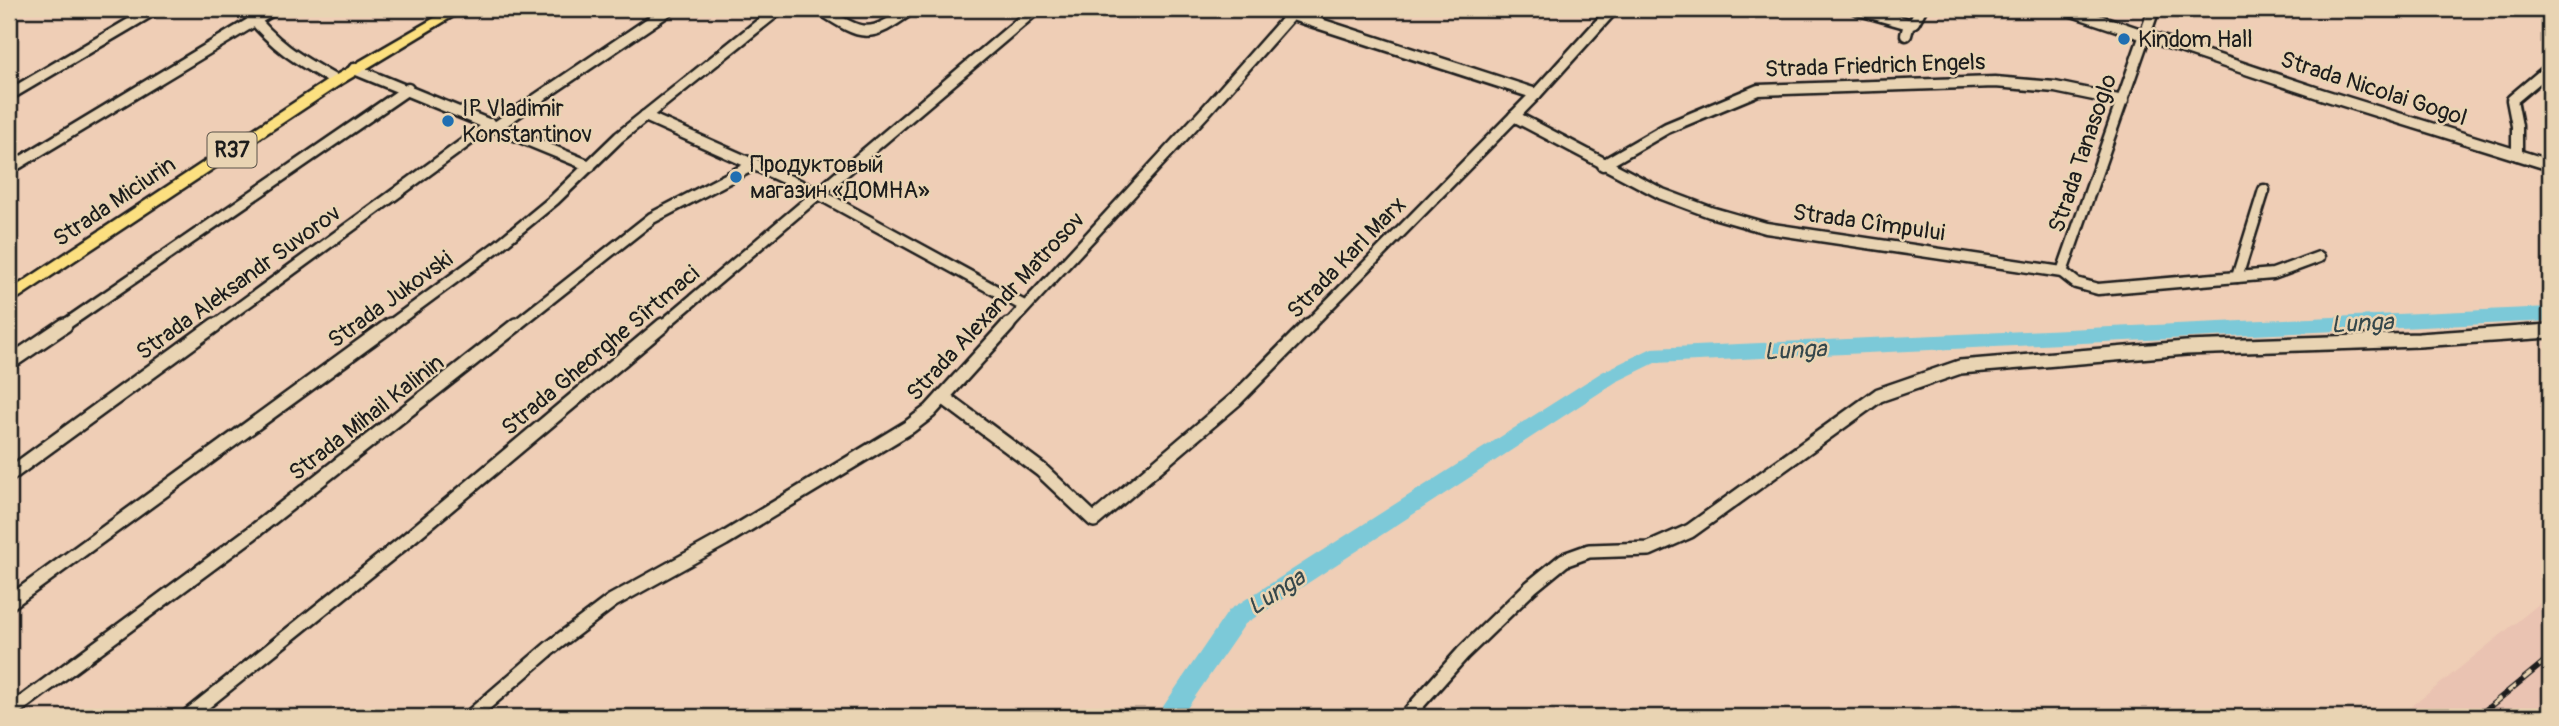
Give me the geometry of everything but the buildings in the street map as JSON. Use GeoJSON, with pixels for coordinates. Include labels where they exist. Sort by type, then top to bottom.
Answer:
{"type":"FeatureCollection","features":[{"type":"Feature","properties":{"kind":"main road","name":"Strada Miciurin"},"geometry":{"type":"LineString","coordinates":[[9,298],[335,81],[459,9]]}},
{"type":"Feature","properties":{"kind":"street"},"geometry":{"type":"LineString","coordinates":[[9,95],[155,9]]}},
{"type":"Feature","properties":{"kind":"street"},"geometry":{"type":"LineString","coordinates":[[245,9],[269,38],[294,57],[335,81]]}},
{"type":"Feature","properties":{"kind":"street"},"geometry":{"type":"LineString","coordinates":[[9,169],[274,9]]}},
{"type":"Feature","properties":{"kind":"street","name":"Strada Aleksandr Suvorov"},"geometry":{"type":"LineString","coordinates":[[9,475],[494,125],[670,9]]}},
{"type":"Feature","properties":{"kind":"street","name":"Strada Jukovski"},"geometry":{"type":"LineString","coordinates":[[9,603],[498,246],[554,200],[645,116],[779,9]]}},
{"type":"Feature","properties":{"kind":"street"},"geometry":{"type":"LineString","coordinates":[[820,9],[852,29],[868,34],[887,26],[911,9]]}},
{"type":"Feature","properties":{"kind":"street","name":"Strada Gheorghe Sîrtmaci"},"geometry":{"type":"LineString","coordinates":[[187,717],[290,637],[655,333],[815,192],[1036,9]]}},
{"type":"Feature","properties":{"kind":"street"},"geometry":{"type":"LineString","coordinates":[[1273,9],[1293,12],[1536,94]]}},
{"type":"Feature","properties":{"kind":"street","name":"Strada Karl Marx"},"geometry":{"type":"LineString","coordinates":[[1094,520],[1236,399],[1536,94],[1613,9]]}},
{"type":"Feature","properties":{"kind":"street"},"geometry":{"type":"LineString","coordinates":[[1856,9],[1909,24],[1914,22],[1921,9]]}},
{"type":"Feature","properties":{"kind":"street","name":"Strada Nicolai Gogol"},"geometry":{"type":"LineString","coordinates":[[2066,9],[2321,94],[2550,164]]}},
{"type":"Feature","properties":{"kind":"street","name":"Strada Tanasoglo"},"geometry":{"type":"LineString","coordinates":[[2062,272],[2154,9]]}},
{"type":"Feature","properties":{"kind":"street","name":"Strada Alexandr Matrosov"},"geometry":{"type":"LineString","coordinates":[[470,717],[541,655],[612,601],[724,539],[909,427],[943,397],[1205,112],[1293,12]]}},
{"type":"Feature","properties":{"kind":"street"},"geometry":{"type":"LineString","coordinates":[[1906,36],[1909,24]]}},
{"type":"Feature","properties":{"kind":"street"},"geometry":{"type":"LineString","coordinates":[[2517,155],[2517,127],[2512,100],[2550,68]]}},
{"type":"Feature","properties":{"kind":"street"},"geometry":{"type":"LineString","coordinates":[[354,69],[590,166]]}},
{"type":"Feature","properties":{"kind":"street","name":"Strada Friedrich Engels"},"geometry":{"type":"LineString","coordinates":[[1603,165],[1667,128],[1758,89],[1995,82],[2055,87],[2123,101]]}},
{"type":"Feature","properties":{"kind":"street"},"geometry":{"type":"LineString","coordinates":[[9,363],[408,89]]}},
{"type":"Feature","properties":{"kind":"street"},"geometry":{"type":"LineString","coordinates":[[645,116],[815,192],[1024,306]]}},
{"type":"Feature","properties":{"kind":"street","name":"Strada Cîmpului"},"geometry":{"type":"LineString","coordinates":[[1514,116],[1662,194],[1710,212],[1766,228],[2062,272],[2082,286],[2104,289],[2273,274],[2319,257]]}},
{"type":"Feature","properties":{"kind":"street","name":"Strada Mihail Kalinin"},"geometry":{"type":"LineString","coordinates":[[9,713],[252,533],[652,218],[755,164]]}},
{"type":"Feature","properties":{"kind":"street"},"geometry":{"type":"LineString","coordinates":[[2237,277],[2264,190]]}},
{"type":"Feature","properties":{"kind":"street"},"geometry":{"type":"LineString","coordinates":[[1406,717],[1463,653],[1564,560],[1589,551],[1649,549],[1690,531],[1879,395],[1960,368],[2186,348],[2419,340],[2550,331]]}},
{"type":"Feature","properties":{"kind":"street"},"geometry":{"type":"LineString","coordinates":[[943,397],[1037,465],[1094,520]]}},
{"type":"Feature","properties":{"kind":"shaded area"},"geometry":{"type":"Polygon","coordinates":[[[2550,595],[2550,717],[2398,717],[2440,684],[2550,595]]]}},
{"type":"Feature","properties":{"kind":"waterway","name":"Lunga"},"geometry":{"type":"LineString","coordinates":[[1168,717],[1237,617],[1609,377],[1652,356],[2550,314]]}},
{"type":"Feature","properties":{"kind":"railway"},"geometry":{"type":"LineString","coordinates":[[2477,717],[2550,657]]}},
{"type":"Feature","properties":{"kind":"place","name":"Kindom Hall"},"geometry":{"type":"Point","coordinates":[2124,39]}},
{"type":"Feature","properties":{"kind":"place","name":"IP Vladimir Konstantinov"},"geometry":{"type":"Point","coordinates":[448,121]}},
{"type":"Feature","properties":{"kind":"place","name":"Продуктовый магазин «ДОМНА»"},"geometry":{"type":"Point","coordinates":[736,177]}}]}
